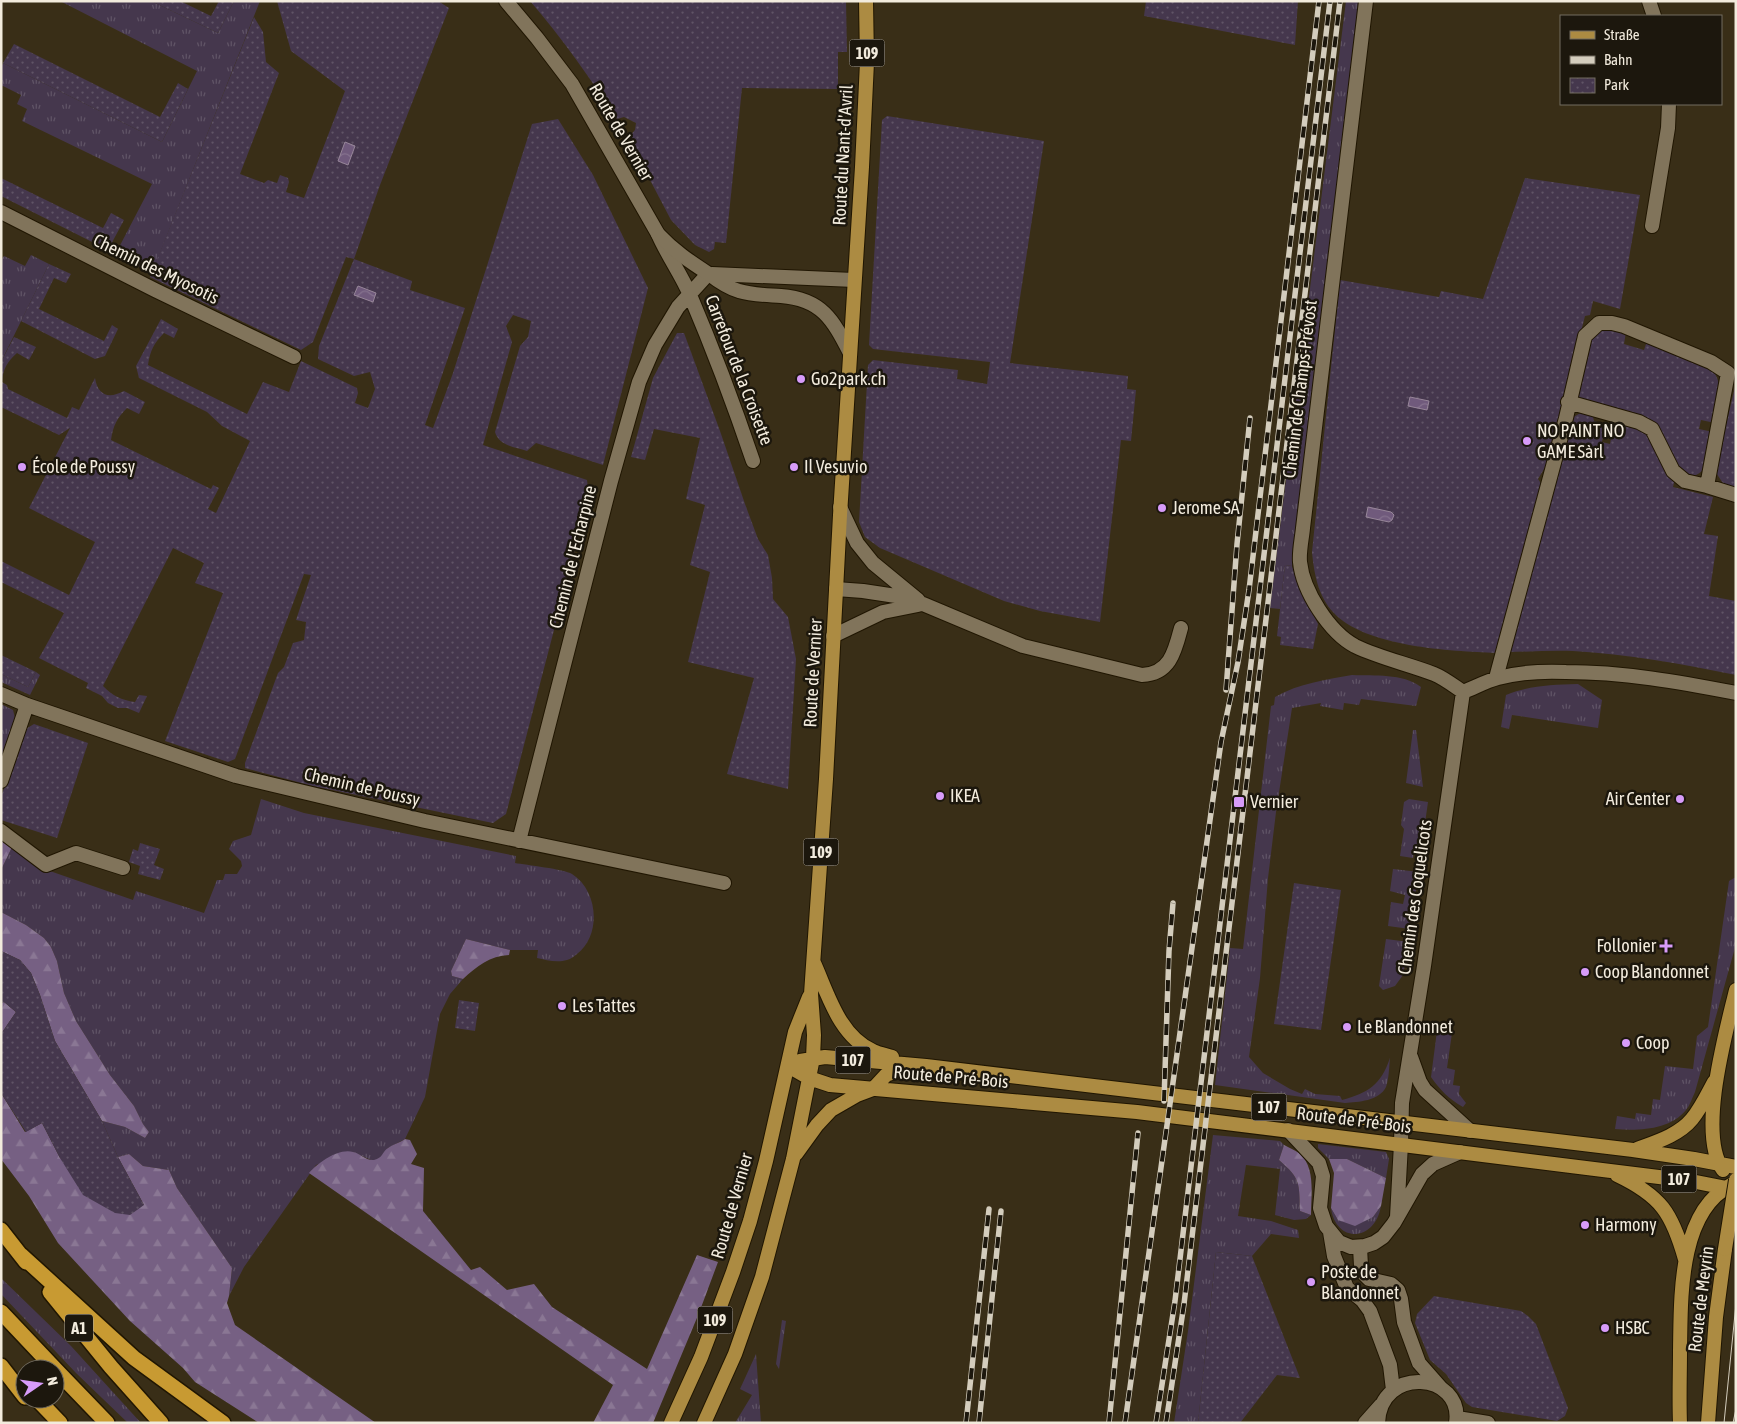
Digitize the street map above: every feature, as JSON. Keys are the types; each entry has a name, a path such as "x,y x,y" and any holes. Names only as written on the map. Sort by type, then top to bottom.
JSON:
{"highway":[{"name":"A1","path":"1,1230 105,1360 161,1423"},
{"path":"20,1254 134,1358 223,1423"},
{"path":"1,1312 46,1359"},
{"path":"1,1365 15,1378"},
{"path":"1,1365 15,1383"},
{"path":"65,1379 108,1423"},
{"path":"34,1409 45,1423"},
{"path":"46,1409 60,1423"}],"main road":[{"name":"Route du Nant-d'Avril","path":"854,280 867,62 866,1"},
{"name":"Route de Vernier","path":"704,1423 735,1354 762,1278 793,1159 813,1058 814,1035 811,994 826,779 854,280"},
{"path":"814,961 836,1012 855,1040 873,1052 926,1066"},
{"path":"1680,1423 1680,1311 1689,1243 1702,1213 1734,1184 1719,1164 1714,1150 1713,1139 1716,1080 1736,990"},
{"name":"Route de Vernier","path":"671,1423 701,1357 750,1221 795,1032 811,994"},
{"name":"Route de Pré-Bois","path":"788,1066 813,1058 926,1066 1633,1150 1736,1167"},
{"name":"Route de Pré-Bois","path":"788,1066 809,1078 830,1085 1137,1112 1691,1181 1734,1184"},
{"path":"793,1159 830,1110 857,1095 873,1089 886,1075 926,1066"},
{"path":"1633,1150 1661,1140 1682,1128 1691,1120 1716,1080"},
{"path":"1607,1170 1632,1182 1652,1195 1662,1205 1674,1224 1686,1259"},
{"name":"Route de Meyrin","path":"1708,1423 1716,1317 1734,1184"}],"street":[{"name":"Route de Vernier","path":"506,1 572,84 658,234 674,251 724,284 739,291 790,296 805,300 819,307 836,326 850,353"},
{"name":"Chemin de Champs-Prévost","path":"1366,1 1300,563 1308,589 1320,610 1329,624 1345,639 1368,651 1436,675 1463,692"},
{"path":"1649,1 1654,15"},
{"path":"1652,226 1668,128 1669,105"},
{"name":"Chemin des Myosotis","path":"1,212 155,290 294,357"},
{"name":"Carrefour de la Croisette","path":"658,234 689,294 731,397 753,460"},
{"name":"Route de Vernier","path":"708,274 854,280"},
{"name":"Carrefour de la Croisette","path":"689,294 708,274"},
{"name":"Chemin de l'Echarpine","path":"518,841 610,486 639,382 655,346 678,307 689,294"},
{"path":"1496,678 1566,418 1568,402 1585,336 1599,323 1612,322 1624,326 1711,362 1728,373 1707,486"},
{"path":"1568,402 1639,422 1652,429 1673,471 1685,481 1736,495"},
{"path":"840,507 857,543 873,563 922,604"},
{"path":"836,589 863,590 922,604 1023,646 1142,675 1157,673 1164,667 1175,650 1180,628"},
{"path":"833,636 882,612 922,604"},
{"path":"1463,692 1496,678 1526,673 1585,672 1668,680 1736,693"},
{"name":"Chemin des Coquelicots","path":"1397,1217 1402,1103 1463,692"},
{"name":"Chemin de Poussy","path":"1,694 27,705 236,776 425,821 724,883"},
{"path":"1,781 27,705"},
{"path":"1,831 46,865 76,853 123,868"},
{"path":"1410,1056 1425,1090 1470,1131"},
{"path":"1288,1130 1319,1163 1323,1176 1320,1208 1323,1220 1339,1242 1351,1247 1360,1247 1378,1241 1387,1233 1415,1184 1426,1169 1460,1152"},
{"path":"1330,1232 1334,1256 1348,1288 1362,1300 1370,1311 1390,1365 1393,1390"},
{"path":"1360,1247 1360,1266 1364,1274 1369,1279 1391,1284 1398,1290 1404,1322 1419,1363 1448,1394 1454,1404 1457,1420 1488,1423"},
{"path":"1365,1423 1393,1390 1404,1384 1424,1382 1441,1388"},
{"path":"1378,1423 1383,1403"}],"green space":[{"path":"60,1 151,1 218,33 234,1 260,1 152,273 115,255 152,184 22,121 27,109 17,104 21,95 1,85 1,68 3,63 162,142 197,71"},
{"path":"151,1 180,1 211,16 219,1 234,1 218,33"},
{"path":"277,1 438,1 449,8 380,185 354,259 346,257 313,342 301,350 150,277 254,17 263,32 266,62 279,73 240,174 264,183 268,180 277,183 280,175 288,178 289,182 286,192 304,198 345,91 291,51"},
{"path":"530,1 846,1 847,52 838,52 838,89 742,88 726,243 715,242 714,249 709,252 695,245 671,220 628,138 635,130 636,123 624,117 617,119 575,58"},
{"path":"1146,1 1298,1 1295,45 1144,16"},
{"path":"1346,1 1359,1 1294,558 1292,566 1285,565 1280,609 1270,608"},
{"path":"14,44 160,117 178,83 188,89 162,142 3,63"},
{"path":"887,116 1044,141 1010,363 1128,376 1127,389 1136,390 1131,441 1121,440 1100,622 1040,611 1004,601 880,548 865,537 859,522 868,365 873,360 958,370 957,379 987,384 990,362 873,349 869,345 882,120"},
{"path":"558,119 593,175 648,288 603,465 536,443 527,451 508,445 497,437 495,432 520,346 528,337 531,321 513,315 506,326 512,342 483,445 587,480 589,496 506,814 493,823 313,786 245,768 245,763 278,673 284,667 293,643 304,640 306,622 296,620 311,575 304,574 235,759 228,762 165,741 223,593 195,583 204,563 173,548 103,686 121,699 135,702 139,695 147,696 139,713 127,708 118,708 108,703 102,696 86,688 88,683 39,658 64,613 1,582 1,561 69,595 95,542 29,508 70,428 59,435 1,407 1,362 14,337 36,347 29,360 17,353 8,363 3,373 2,382 7,385 8,389 67,418 72,407 79,410 95,378 99,389 105,394 114,395 124,391 145,402 139,414 127,408 116,422 111,440 211,489 213,485 219,488 208,509 216,513 250,441 222,426 207,412 139,378 136,366 161,319 178,329 174,338 164,333 153,348 148,365 247,414 263,382 289,392 301,361 357,388 358,393 355,403 368,408 375,389 370,372 354,376 318,359 319,346 354,259 412,281 410,290 465,308 425,425 433,428 453,373 532,124"},
{"path":"1,178 103,228 111,213 124,220 108,250 1,196"},
{"path":"1525,178 1640,195 1620,309 1593,301 1590,315 1585,316 1547,464 1538,479 1542,485 1496,653 1456,651 1386,640 1347,624 1333,612 1320,592 1313,560 1312,552 1340,280 1439,297 1441,291 1483,299"},
{"path":"31,255 49,264 1,362 1,260 4,256 25,266"},
{"path":"49,264 71,274 66,283 54,278 39,309 104,341 112,325 118,329 105,356 95,359 21,321"},
{"path":"1607,328 1626,332 1624,344 1644,350 1647,341 1709,366 1718,379 1720,393 1715,423 1701,420 1699,429 1713,432 1708,460 1701,472 1689,476 1680,472 1672,460 1662,436 1579,398 1576,388 1589,338 1598,331"},
{"path":"677,333 684,333 758,539 768,555 773,599 788,617 796,659 788,789 727,774 754,678 688,662 710,572 690,565 705,505 686,499 700,438 654,429 645,460 631,457 653,378"},
{"path":"1736,383 1736,490 1726,488 1715,471"},
{"path":"1584,411 1592,413 1594,421 1606,424 1602,442 1610,444 1614,422 1648,431 1675,478 1673,487 1713,497 1704,534 1718,536 1709,596 1736,601 1736,675 1614,654 1565,651 1507,652 1570,419"},
{"path":"1285,565 1292,566 1300,588 1318,624 1313,649 1280,645 1281,637 1277,636"},
{"path":"1,655 36,672 28,687 1,674"},
{"path":"36,672 40,675 30,695 1,682 1,674 28,687"},
{"path":"1352,675 1397,677 1421,687 1416,706 1361,699 1359,705 1344,703 1343,710 1320,706 1321,703 1292,708 1276,812 1268,878 1260,978 1249,1057 1263,1073 1290,1089 1302,1094 1305,1089 1315,1094 1340,1096 1342,1100 1366,1091 1378,1081 1390,1058 1386,1087 1383,1092 1373,1098 1345,1103 1215,1085 1230,948 1243,949 1271,706 1274,705 1275,697 1294,688"},
{"path":"1578,684 1602,700 1598,728 1512,715 1509,729 1501,727 1506,695 1533,687"},
{"path":"1,704 13,710 15,718 1,760"},
{"path":"34,724 88,743 57,838 1,820 1,797 24,730"},
{"path":"1413,730 1416,730 1423,787 1406,783"},
{"path":"261,799 304,813 516,856 515,863 568,872 581,881 592,901 594,913 590,936 585,946 568,960 552,961 537,958 538,950 510,950 466,939 451,971 452,976 463,979 450,994 440,1014 425,1097 405,1139 388,1148 383,1156 376,1160 371,1160 353,1152 316,1165 244,1267 229,1296 232,1268 177,1188 169,1170 143,1166 129,1154 118,1157 102,1121 125,1127 145,1138 149,1132 134,1106 110,1075 76,1021 64,993 57,961 51,947 44,938 26,925 1,912 1,870 13,845 47,870 133,900 136,891 204,913 217,880 223,880 225,874 237,874 242,866 241,861 229,849 233,841 251,835"},
{"path":"1409,799 1428,802 1421,851 1414,850 1413,858 1400,856 1404,829 1401,825 1404,802"},
{"path":"1,837 13,845 1,870"},
{"path":"140,843 160,849 154,865 164,869 160,880 138,874 140,866 129,862 133,849 138,851"},
{"path":"1393,869 1419,872 1410,929 1388,926 1391,902 1403,904 1405,895 1390,891"},
{"path":"1736,877 1736,944 1690,1104 1679,1117 1663,1125 1634,1130 1615,1129 1617,1116 1635,1119 1636,1113 1651,1115 1653,1099 1660,1100 1665,1066 1693,1069 1697,1036 1708,1027 1729,881"},
{"path":"1294,883 1341,890 1321,1030 1274,1024"},
{"path":"1,912 26,925 44,938 51,947 57,961 64,993 76,1021 110,1075 134,1106 149,1132 145,1138 125,1127 102,1121 55,1041 31,973 20,960 1,951"},
{"path":"466,939 510,950 509,955 496,957 484,962 463,979 452,976 451,971"},
{"path":"1386,939 1409,942 1403,975 1395,986 1383,990 1379,986"},
{"path":"1,951 20,960 31,973 55,1041 102,1121 118,1157 144,1205 130,1215 115,1213 83,1195 60,1158 42,1123 26,1132 1,1093 1,1034 16,1012 4,1002 1,1003"},
{"path":"459,1000 479,1003 475,1031 455,1028"},
{"path":"4,1002 16,1012 1,1034 1,1003"},
{"path":"1437,1031 1452,1033 1447,1068 1455,1070 1453,1085 1460,1086 1459,1094 1466,1103 1463,1107 1445,1094 1431,1077"},
{"path":"1,1093 25,1132 42,1123 60,1158 144,1205 118,1157 129,1154 143,1166 169,1170 177,1188 232,1268 227,1303 235,1325 376,1423 259,1423 195,1382 183,1368 130,1321 58,1243 29,1196 1,1159"},
{"path":"1213,1135 1280,1141 1284,1145 1279,1160 1295,1177 1299,1188 1300,1211 1311,1215 1306,1219 1294,1220 1275,1215 1280,1169 1246,1165 1238,1216 1271,1221 1298,1230 1299,1238 1271,1234 1252,1256 1216,1252 1198,1423 1174,1423 1188,1331"},
{"path":"405,1139 410,1140 417,1154 411,1164 424,1168 423,1211 471,1270 480,1267 507,1290 534,1284 552,1307 647,1369 697,1255 718,1262 653,1423 593,1423 613,1385 309,1173 323,1161 341,1152 353,1152 368,1159 377,1159 388,1148"},
{"path":"1318,1144 1386,1152 1389,1159 1386,1178 1347,1159 1329,1159 1318,1148"},
{"path":"1284,1145 1299,1153 1308,1166 1312,1190 1311,1215 1300,1211 1299,1188 1295,1177 1279,1160"},
{"path":"1329,1159 1347,1159 1386,1178 1381,1206 1373,1217 1355,1226 1338,1220 1331,1208 1334,1173"},
{"path":"1381,1206 1377,1218 1371,1227 1364,1232 1356,1234 1347,1233 1340,1228 1334,1220 1331,1208 1338,1220 1373,1217"},
{"path":"1216,1252 1252,1256 1300,1378 1277,1375 1240,1423 1198,1423"},
{"path":"1,1278 71,1346 141,1423 128,1423 76,1373 65,1359 63,1359 1,1294"},
{"path":"1434,1296 1521,1311 1528,1316 1536,1324 1568,1408 1565,1416 1557,1421 1472,1407 1466,1403 1446,1374 1430,1360 1415,1323 1417,1314"},
{"path":"782,1320 786,1321 779,1369 776,1364"},
{"path":"756,1354 761,1423 735,1423 752,1395 740,1389"}],"water":[{"path":"345,142 355,146 348,165 338,161"},
{"path":"358,286 376,293 373,302 354,295"},
{"path":"1410,397 1429,401 1427,410 1408,406"},
{"path":"1368,507 1391,512 1394,515 1392,520 1389,522 1366,517"}],"tram line":[{"path":"1724,1423 1736,1304"},
{"path":"1733,1423 1736,1409"}],"railway":[{"path":"1125,1423 1221,742 1238,662 1249,590 1319,1"},
{"path":"1156,1423 1175,1301 1330,1"},
{"path":"1166,1423 1184,1304 1340,1"},
{"path":"1226,690 1237,544 1250,418"},
{"path":"1164,1101 1169,951 1173,903"},
{"path":"1109,1423 1138,1133"},
{"path":"966,1423 989,1209"},
{"path":"979,1423 1001,1211"}],"place":[{"name":"Go2park.ch","path":"801,379"},
{"name":"NO PAINT NO GAME Sàrl","path":"1527,441"},
{"name":"École de Poussy","path":"22,467"},
{"name":"Il Vesuvio","path":"794,467"},
{"name":"Jerome SA","path":"1162,508"},
{"name":"IKEA","path":"940,796"},
{"name":"Air Center","path":"1680,799"},
{"name":"Vernier","path":"1239,802"},
{"name":"Follonier","path":"1666,946"},
{"name":"Coop Blandonnet","path":"1585,972"},
{"name":"Les Tattes","path":"562,1006"},
{"name":"Le Blandonnet","path":"1347,1027"},
{"name":"Coop","path":"1626,1043"},
{"name":"Harmony","path":"1585,1225"},
{"name":"Poste de Blandonnet","path":"1311,1282"},
{"name":"HSBC","path":"1605,1328"}]}
